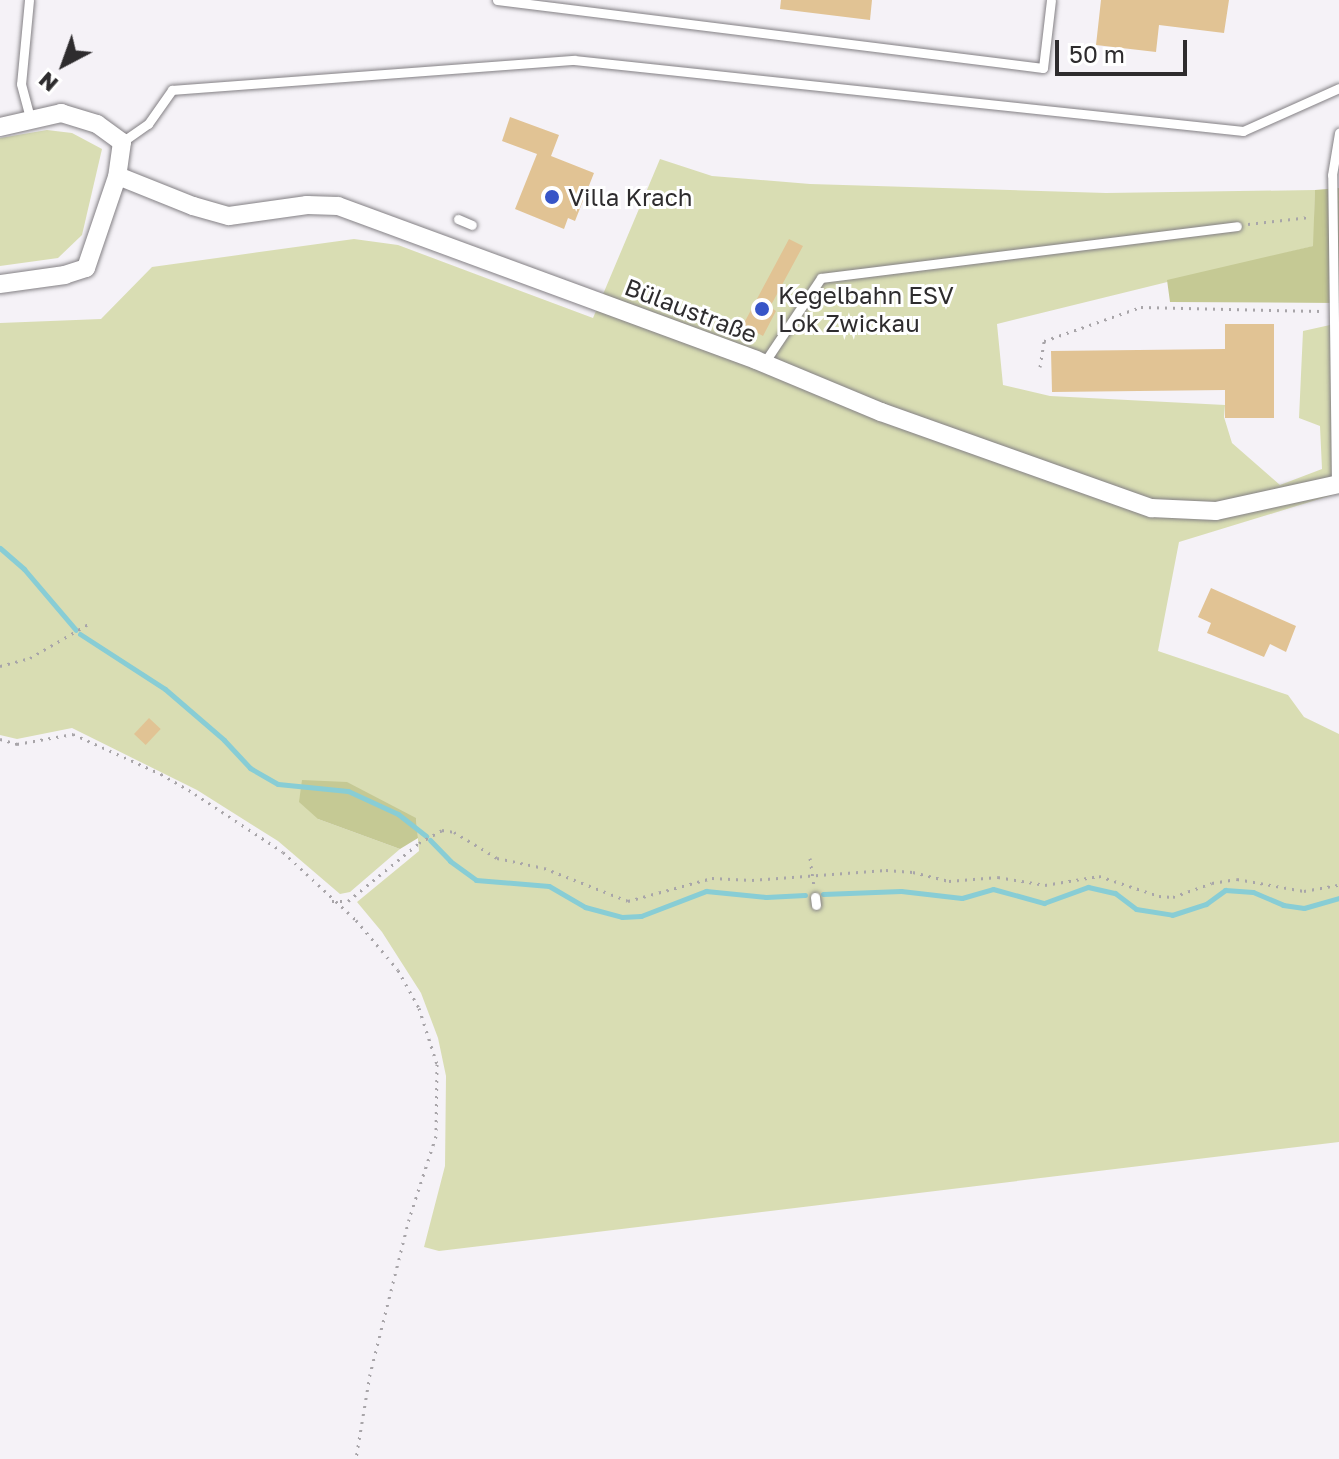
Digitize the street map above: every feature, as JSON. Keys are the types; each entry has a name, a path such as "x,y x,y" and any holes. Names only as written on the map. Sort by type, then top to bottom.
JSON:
{"street":[{"path":"0,127 61,113 97,124 122,142 118,176 86,268 65,275 0,284"},
{"name":"Bülaustraße","path":"118,176 193,206 229,216 307,205 338,206 764,363 881,412 1151,508 1216,511 1338,485"}],"lane":[{"path":"29,0 21,84 30,118"},
{"path":"497,0 1043,68 1051,0"},
{"path":"122,142 148,124 172,90 574,60 1243,131 1339,88"},
{"path":"1338,485 1332,175 1339,133"},
{"path":"458,219 472,225"},
{"path":"764,363 821,278 1237,226"}],"path":[{"path":"1237,226 1310,217"},
{"path":"1040,367 1044,341 1141,307 1333,311"},
{"path":"0,666 30,658 70,638 90,623"},
{"path":"0,739 17,744 73,734 161,774 283,852 378,943 419,1008 437,1064 436,1136 409,1219 370,1374 356,1459"},
{"path":"332,901 348,901 419,843 442,830 454,832 497,858 544,868 628,901 712,878 752,880 886,870 949,881 998,877 1045,885 1099,876 1159,896 1173,897 1212,883 1237,879 1304,891 1339,885"},
{"path":"810,858 815,896"}],"green space":[{"path":"47,130 72,133 102,149 82,235 58,258 0,266 0,138"},
{"path":"660,159 712,176 810,184 1106,193 1315,190 1314,246 997,324 1003,385 1050,396 1225,405 1224,417 1232,443 1280,485 1322,469 1320,426 1299,418 1303,331 1339,323 1339,493 1179,542 1158,651 1288,695 1304,717 1339,734 1339,1142 439,1251 424,1247 445,1166 446,1076 438,1038 421,993 382,932 357,902 419,851 416,818 318,819 400,849 350,892 340,894 278,841 197,790 72,728 17,739 0,735 0,323 101,319 152,267 354,239 398,245 593,318"},
{"path":"1339,188 1339,303 1170,302 1167,280 1313,246 1315,190"},
{"path":"302,780 347,782 416,818 418,838 400,849 318,819 299,802"}],"building":[{"path":"781,0 872,0 870,20 780,9"},
{"path":"1101,0 1229,0 1224,33 1159,25 1156,52 1096,45"},
{"name":"Villa Krach","path":"510,117 559,135 551,156 594,173 575,221 568,218 564,229 515,209 537,154 502,141"},
{"path":"789,239 803,246 770,307 776,311 763,336 743,325"},
{"path":"1225,324 1274,324 1274,418 1225,418 1225,390 1052,392 1051,351 1225,349"},
{"path":"1211,588 1296,626 1286,652 1270,644 1264,657 1207,633 1211,623 1198,617"},
{"path":"149,718 161,729 146,745 134,734"}],"waterway":[{"path":"0,548 24,569 76,630"},
{"path":"80,634 165,689 224,740 250,768 278,784 348,791 398,814 426,836"},
{"path":"430,840 450,861 476,880 549,886 585,907 622,917 641,916 706,891 766,897 805,895"},
{"path":"823,894 901,891 962,898 993,889 1044,903 1088,887 1115,893 1136,909 1172,915 1206,904 1225,890 1253,892 1283,905 1304,908 1339,898"}],"place":[{"name":"Villa Krach","path":"552,197"},
{"name":"Kegelbahn ESV Lok Zwickau","path":"762,309"}]}
